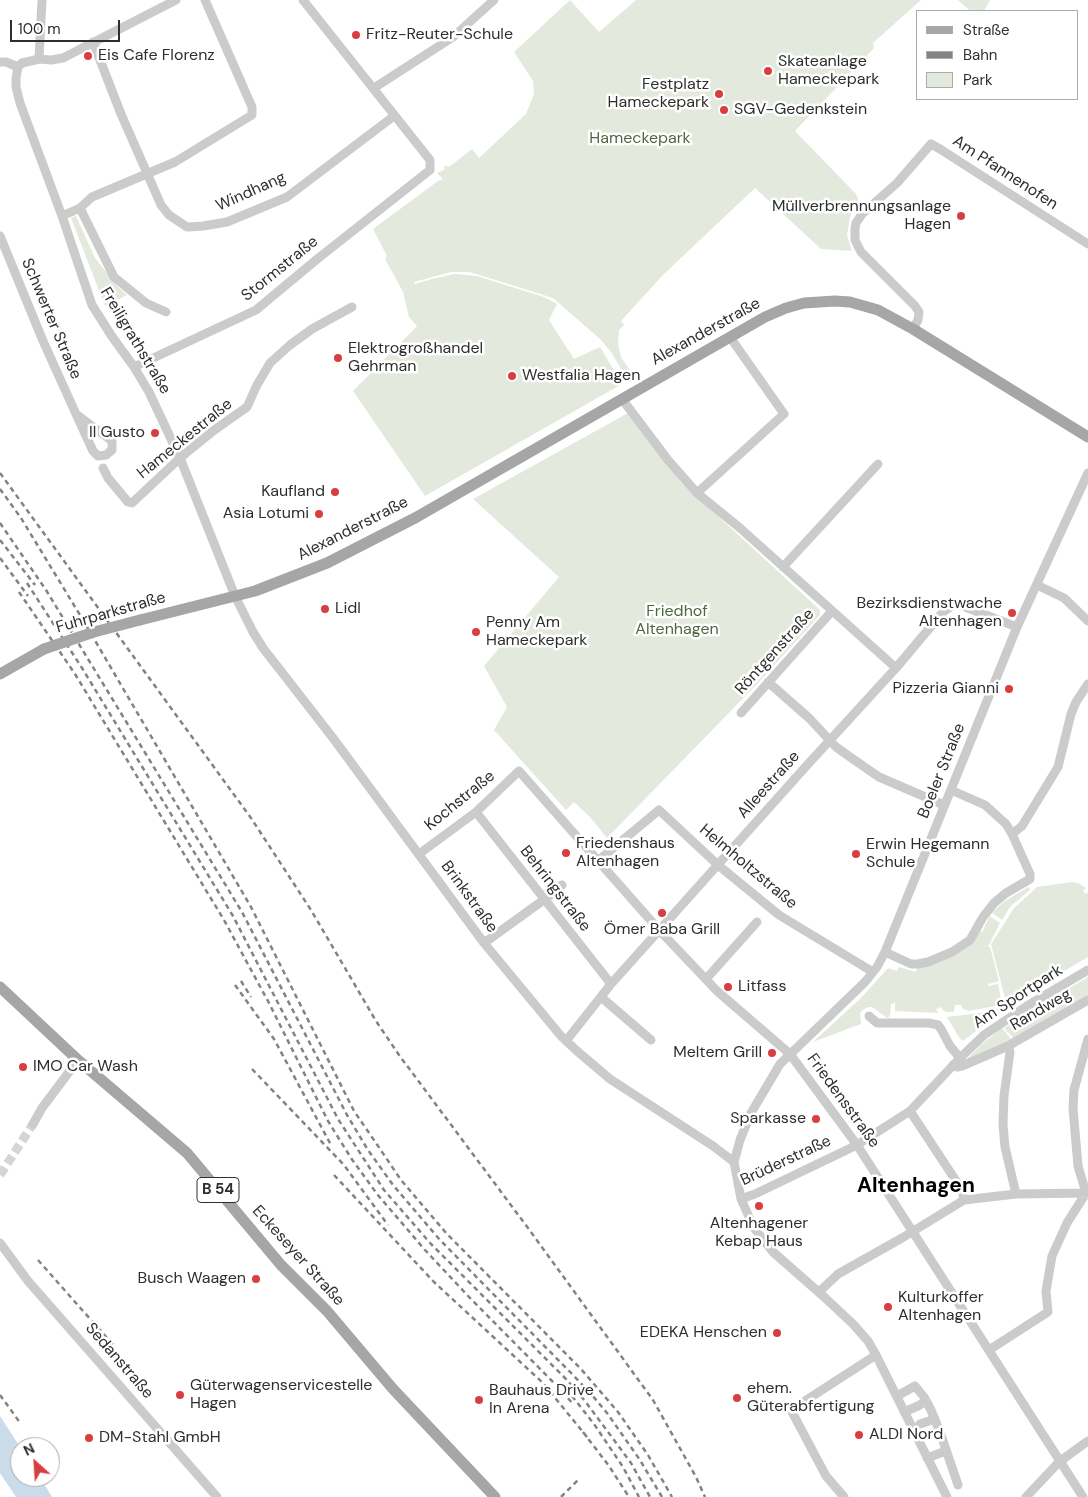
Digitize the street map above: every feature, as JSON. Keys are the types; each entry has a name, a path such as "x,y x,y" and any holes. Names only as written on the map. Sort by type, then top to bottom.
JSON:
{"main road":[{"name":"Alexanderstraße","path":"235,596 310,571 374,540 730,337 781,310 819,301 850,302 890,315 1088,437"},
{"name":"Fuhrparkstraße","path":"0,674 44,649 112,627 235,596"},
{"name":"Eckeseyer Straße","path":"0,987 78,1060 187,1153 281,1265 326,1311 387,1383 495,1497"}],"street":[{"path":"39,58 42,0"},
{"path":"0,62 6,62 18,67 22,62 39,58 51,60 63,58 176,0"},
{"path":"62,216 80,208 92,197 175,162 252,115 252,107 205,0"},
{"path":"303,0 374,88 394,116"},
{"path":"374,88 414,64 457,34 494,0"},
{"name":"Windhang","path":"93,42 121,114 161,204 169,215 187,226 203,226 227,222 287,197 394,116"},
{"name":"Freiligrathstraße","path":"18,67 16,87 20,103 62,216 92,305 110,336 134,367 149,392 180,458 235,596"},
{"name":"Stormstraße","path":"134,367 256,310 430,170 430,160 394,116"},
{"name":"Am Pfannenofen","path":"913,329 918,320 919,312 861,252 855,240 855,229 856,223 862,214 897,183 931,144 1088,244"},
{"path":"80,208 114,277 146,303 166,312"},
{"name":"Schwerter Straße","path":"0,236 43,341 76,414 93,451 98,456 106,455 112,450 112,441 76,414"},
{"name":"Hameckestraße","path":"103,468 108,478 128,502 132,503 180,458 213,431 248,407 257,385 270,363 290,345 312,329 352,308"},
{"path":"696,493 784,414 730,337"},
{"path":"622,399 668,460 696,493 740,528 896,668"},
{"path":"783,567 878,464"},
{"name":"Boeler Straße","path":"734,1162 740,1140 751,1113 773,1075 790,1054 865,982 885,952 1018,627 1088,473"},
{"path":"1037,585 1064,598 1088,622"},
{"name":"Brinkstraße","path":"235,596 253,632 271,660 333,738 484,943 566,1041 610,1079 713,1146 734,1162"},
{"name":"Alleestraße","path":"566,1041 611,984 896,668 943,612 953,605 965,606 1018,627"},
{"name":"Röntgenstraße","path":"740,713 832,611"},
{"path":"768,682 847,755 879,777 944,806"},
{"path":"1012,834 1022,826 1058,767 1071,714 1076,702 1088,684"},
{"name":"Kochstraße","path":"419,854 476,812 519,771"},
{"name":"Friedensstraße","path":"519,771 660,931 717,991 790,1054 857,1145 1083,1497"},
{"path":"885,952 901,960 918,964 952,952 970,940 983,917 994,903 1030,878 1006,824 985,805 951,790"},
{"name":"Helmholtzstraße","path":"599,860 659,810 718,865 779,915 873,972"},
{"name":"Behringstraße","path":"476,812 611,984"},
{"path":"484,943 545,900 562,885"},
{"path":"706,979 757,922"},
{"name":"Am Sportpark","path":"957,1061 984,1035 1000,1023 1088,970"},
{"path":"600,997 651,1040"},
{"name":"Randweg","path":"957,1061 957,1067 962,1066 1008,1046 1088,1000"},
{"path":"869,1016 877,1023 929,1023 938,1025 957,1061"},
{"path":"1087,1193 1078,1166 1072,1108 1074,1090 1088,1039"},
{"path":"1008,1046 1010,1052 1004,1096 1003,1125 1005,1147 1016,1194"},
{"path":"33,1124 42,1108 78,1060"},
{"name":"Brüderstraße","path":"741,1199 857,1145 910,1111 957,1061"},
{"path":"910,1111 962,1190 964,1200"},
{"path":"734,1162 741,1199 754,1228 766,1245 783,1262 853,1324 876,1355 947,1497"},
{"path":"819,1292 838,1274 964,1200 1016,1194 1087,1193"},
{"path":"990,1350 1048,1312 1046,1291 1052,1256 1067,1223 1087,1193"},
{"name":"Sedanstraße","path":"0,1243 28,1281 217,1497"},
{"path":"844,1497 826,1476 791,1410 876,1355"},
{"path":"897,1396 915,1386 926,1400 935,1419 958,1485"},
{"path":"904,1412 926,1400"},
{"path":"920,1424 935,1419"},
{"path":"1026,1497 1059,1462 1088,1442"},
{"path":"928,1458 946,1451"}],"green space":[{"name":"Hameckepark","path":"570,0 599,32 636,0 921,0 873,43 874,48 795,131 856,194 858,199 850,217 847,235 852,251 821,249 755,188 663,275 621,321 624,325 619,330 618,344 621,357 631,372 627,379 611,352 600,339 553,298 470,272 451,272 414,282 415,284 455,274 477,276 544,297 557,304 549,320 574,359 600,347 622,384 425,496 353,391 417,326 409,317 403,292 385,259 387,256 373,229 443,179 437,173 444,170 445,165 449,167 472,149 479,158 526,114 534,94 533,81 514,52"},
{"path":"958,0 990,0 985,10 969,10"},
{"path":"76,216 95,258 117,286 127,295 105,306 71,218"},
{"name":"Friedhof Altenhagen","path":"628,413 681,482 820,610 820,615 758,683 607,838 590,817 574,802 566,810 494,730 507,707 484,666 559,577 473,499"},
{"path":"1072,882 1086,888 1083,891 1086,894 1088,892 1088,957 1010,1003 1006,1002 991,944 1014,908 1037,887"},
{"path":"1028,887 1030,890 1010,907 1002,920 992,913 1002,903"},
{"path":"990,916 1000,923 988,947 990,947 999,981 988,984 989,986 998,984 1002,1003 969,1011 963,1009 961,1005 955,1005 954,1012 946,1012 942,1007 936,1009 938,1013 895,1011 895,1003 891,1004 890,1016 887,1018 872,1007 869,1007 860,1013 861,1024 813,1042 861,998 888,968 897,971 899,967 916,972 917,967 931,965 979,930 982,932"},
{"path":"1088,977 1088,995 1014,1039 1004,1028"},
{"path":"1003,1008 1002,1011 963,1041 947,1017 987,1012"},
{"path":"1002,1028 1012,1040 966,1060 983,1043"}],"water":[{"path":"0,1416 14,1437 10,1437 10,1487 46,1487 52,1497 16,1497 0,1473"}],"tunnel":[{"path":"0,1175 33,1124"}],"railway":[{"path":"0,473 251,818 311,910 376,1021 399,1055 653,1400 696,1477 705,1497"},
{"path":"0,489 21,518 83,620 251,907 354,1111 401,1180 447,1234 581,1369 618,1412 648,1455 672,1497"},
{"path":"0,523 46,590 242,912 347,1115 368,1150 393,1185 440,1240 592,1395 640,1460 662,1497"},
{"path":"0,540 35,585"},
{"path":"0,558 28,596"},
{"path":"27,583 82,668 233,916 338,1119 384,1190 431,1244 567,1380 631,1463 650,1497"},
{"path":"19,592 75,674 224,920 269,1003 328,1121 351,1158 377,1194 425,1250 574,1405"},
{"path":"241,981 251,997"},
{"path":"235,985 274,1039 331,1145"},
{"path":"252,1069 344,1165 388,1225"},
{"path":"334,1175 434,1282 543,1383 587,1437"},
{"path":"38,1260 114,1346"},
{"path":"0,1395 21,1424"},
{"path":"572,1396 594,1424 623,1467 639,1497"},
{"path":"583,1432 609,1466 629,1497"},
{"path":"561,1497 580,1478"}],"place":[{"name":"Fritz-Reuter-Schule","path":"356,35"},
{"name":"Eis Cafe Florenz","path":"88,56"},
{"name":"Skateanlage Hameckepark","path":"768,71"},
{"name":"Festplatz Hameckepark","path":"719,94"},
{"name":"SGV-Gedenkstein","path":"724,110"},
{"name":"Müllverbrennungsanlage Hagen","path":"961,216"},
{"name":"Elektrogroßhandel Gehrman","path":"338,358"},
{"name":"Westfalia Hagen","path":"512,376"},
{"name":"Il Gusto","path":"155,433"},
{"name":"Kaufland","path":"335,492"},
{"name":"Asia Lotumi","path":"319,514"},
{"name":"Lidl","path":"325,609"},
{"name":"Bezirksdienstwache Altenhagen","path":"1012,613"},
{"name":"Penny Am Hameckepark","path":"476,632"},
{"name":"Pizzeria Gianni","path":"1009,689"},
{"name":"Friedenshaus Altenhagen","path":"566,853"},
{"name":"Erwin Hegemann Schule","path":"856,854"},
{"name":"Ömer Baba Grill","path":"662,913"},
{"name":"Litfass","path":"728,987"},
{"name":"Meltem Grill","path":"772,1053"},
{"name":"IMO Car Wash","path":"23,1067"},
{"name":"Sparkasse","path":"816,1119"},
{"name":"Altenhagener Kebap Haus","path":"759,1206"},
{"name":"Busch Waagen","path":"256,1279"},
{"name":"Kulturkoffer Altenhagen","path":"888,1307"},
{"name":"EDEKA Henschen","path":"777,1333"},
{"name":"Güterwagenservicestelle Hagen","path":"180,1395"},
{"name":"ehem. Güterabfertigung","path":"737,1398"},
{"name":"Bauhaus Drive In Arena","path":"479,1400"},
{"name":"ALDI Nord","path":"859,1435"},
{"name":"DM-Stahl GmbH","path":"89,1438"}],"district":[{"name":"Altenhagen","path":"916,1186"}]}
